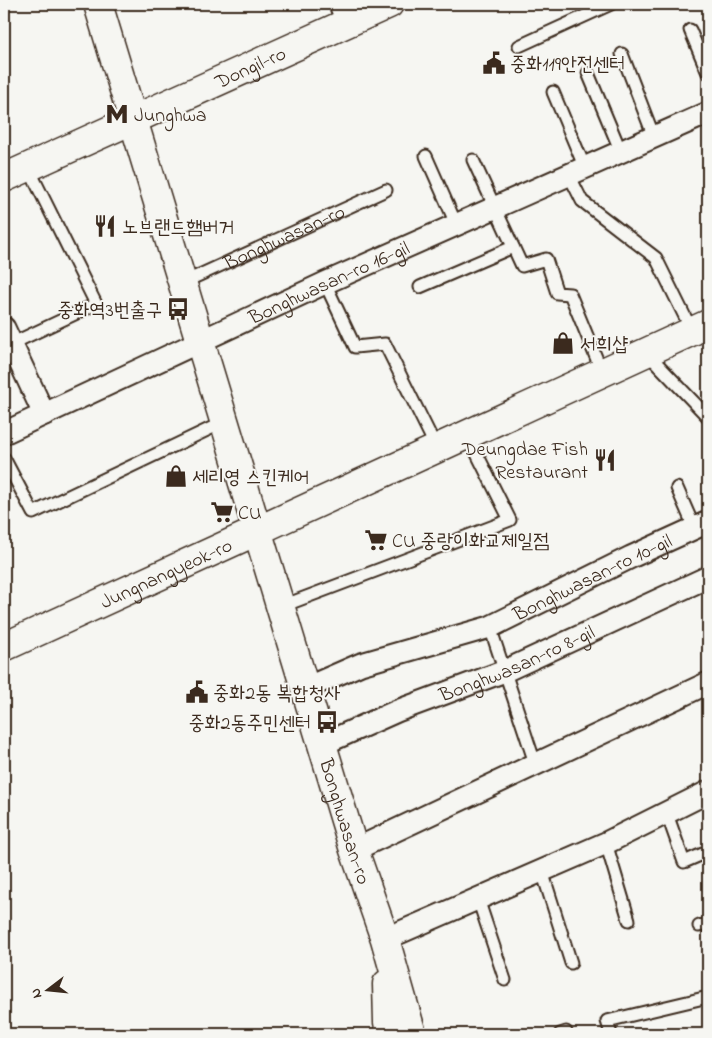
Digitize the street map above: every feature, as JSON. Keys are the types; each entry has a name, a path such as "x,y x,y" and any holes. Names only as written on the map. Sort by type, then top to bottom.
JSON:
{"main road":[{"name":"Bonghwasan-ro","path":"98,4 354,850 386,943 412,1034"},
{"name":"Dongil-ro","path":"16,173 132,120 344,14 389,4"},
{"name":"Jungnangyeok-ro","path":"4,647 700,327"},
{"path":"386,943 388,1022 391,1034"},
{"path":"386,943 424,1013 430,1034"}],"street":[{"name":"Bonghwasan-ro 16-gil","path":"4,433 199,340 708,113"},
{"path":"8,345 44,414"},
{"name":"Bonghwasan-ro 10-gil","path":"306,688 361,664 490,627 701,525"},
{"name":"Bonghwasan-ro 8-gil","path":"322,744 397,711 505,672 708,577"},
{"path":"354,850 535,762 708,682"},
{"path":"386,943 478,899 606,843 708,793"}],"lane":[{"path":"519,46 591,8 611,4"},
{"path":"690,30 708,73"},
{"path":"622,54 654,137"},
{"path":"588,73 621,152"},
{"path":"553,92 577,172"},
{"path":"426,156 457,226"},
{"path":"474,160 522,266 546,259 557,293 570,294 602,372"},
{"name":"Jungnangyeok-ro","path":"577,172 582,201 656,258 700,327"},
{"name":"Dongil-ro","path":"8,345 96,304 16,173"},
{"name":"Bonghwasan-ro","path":"182,283 386,190"},
{"name":"Bonghwasan-ro 16-gil","path":"420,287 513,246"},
{"path":"325,283 354,347 385,344 436,447"},
{"path":"646,352 708,416"},
{"path":"4,458 33,513 224,422"},
{"path":"280,607 510,520 468,434"},
{"name":"Bonghwasan-ro 10-gil","path":"676,488 701,525"},
{"name":"Bonghwasan-ro 10-gil","path":"490,627 535,762"},
{"path":"667,814 684,862 705,853"},
{"path":"606,843 629,920"},
{"path":"542,871 571,962"},
{"path":"478,899 505,980"},
{"path":"611,1034 607,1021 708,997"}],"place":[{"name":"중화119안전센터","path":"494,63"},
{"name":"Junghwa","path":"117,114"},
{"name":"노브랜드햄버거","path":"105,226"},
{"name":"중화역3번출구","path":"178,309"},
{"name":"서희샵","path":"563,343"},
{"name":"Deungdae Fish Restaurant","path":"605,460"},
{"name":"세리영 스킨케어","path":"176,476"},
{"name":"CU","path":"222,512"},
{"name":"CU 중랑이화교제일점","path":"376,540"},
{"name":"중화2동 복합청사","path":"197,692"},
{"name":"중화2동주민센터","path":"327,722"}]}
